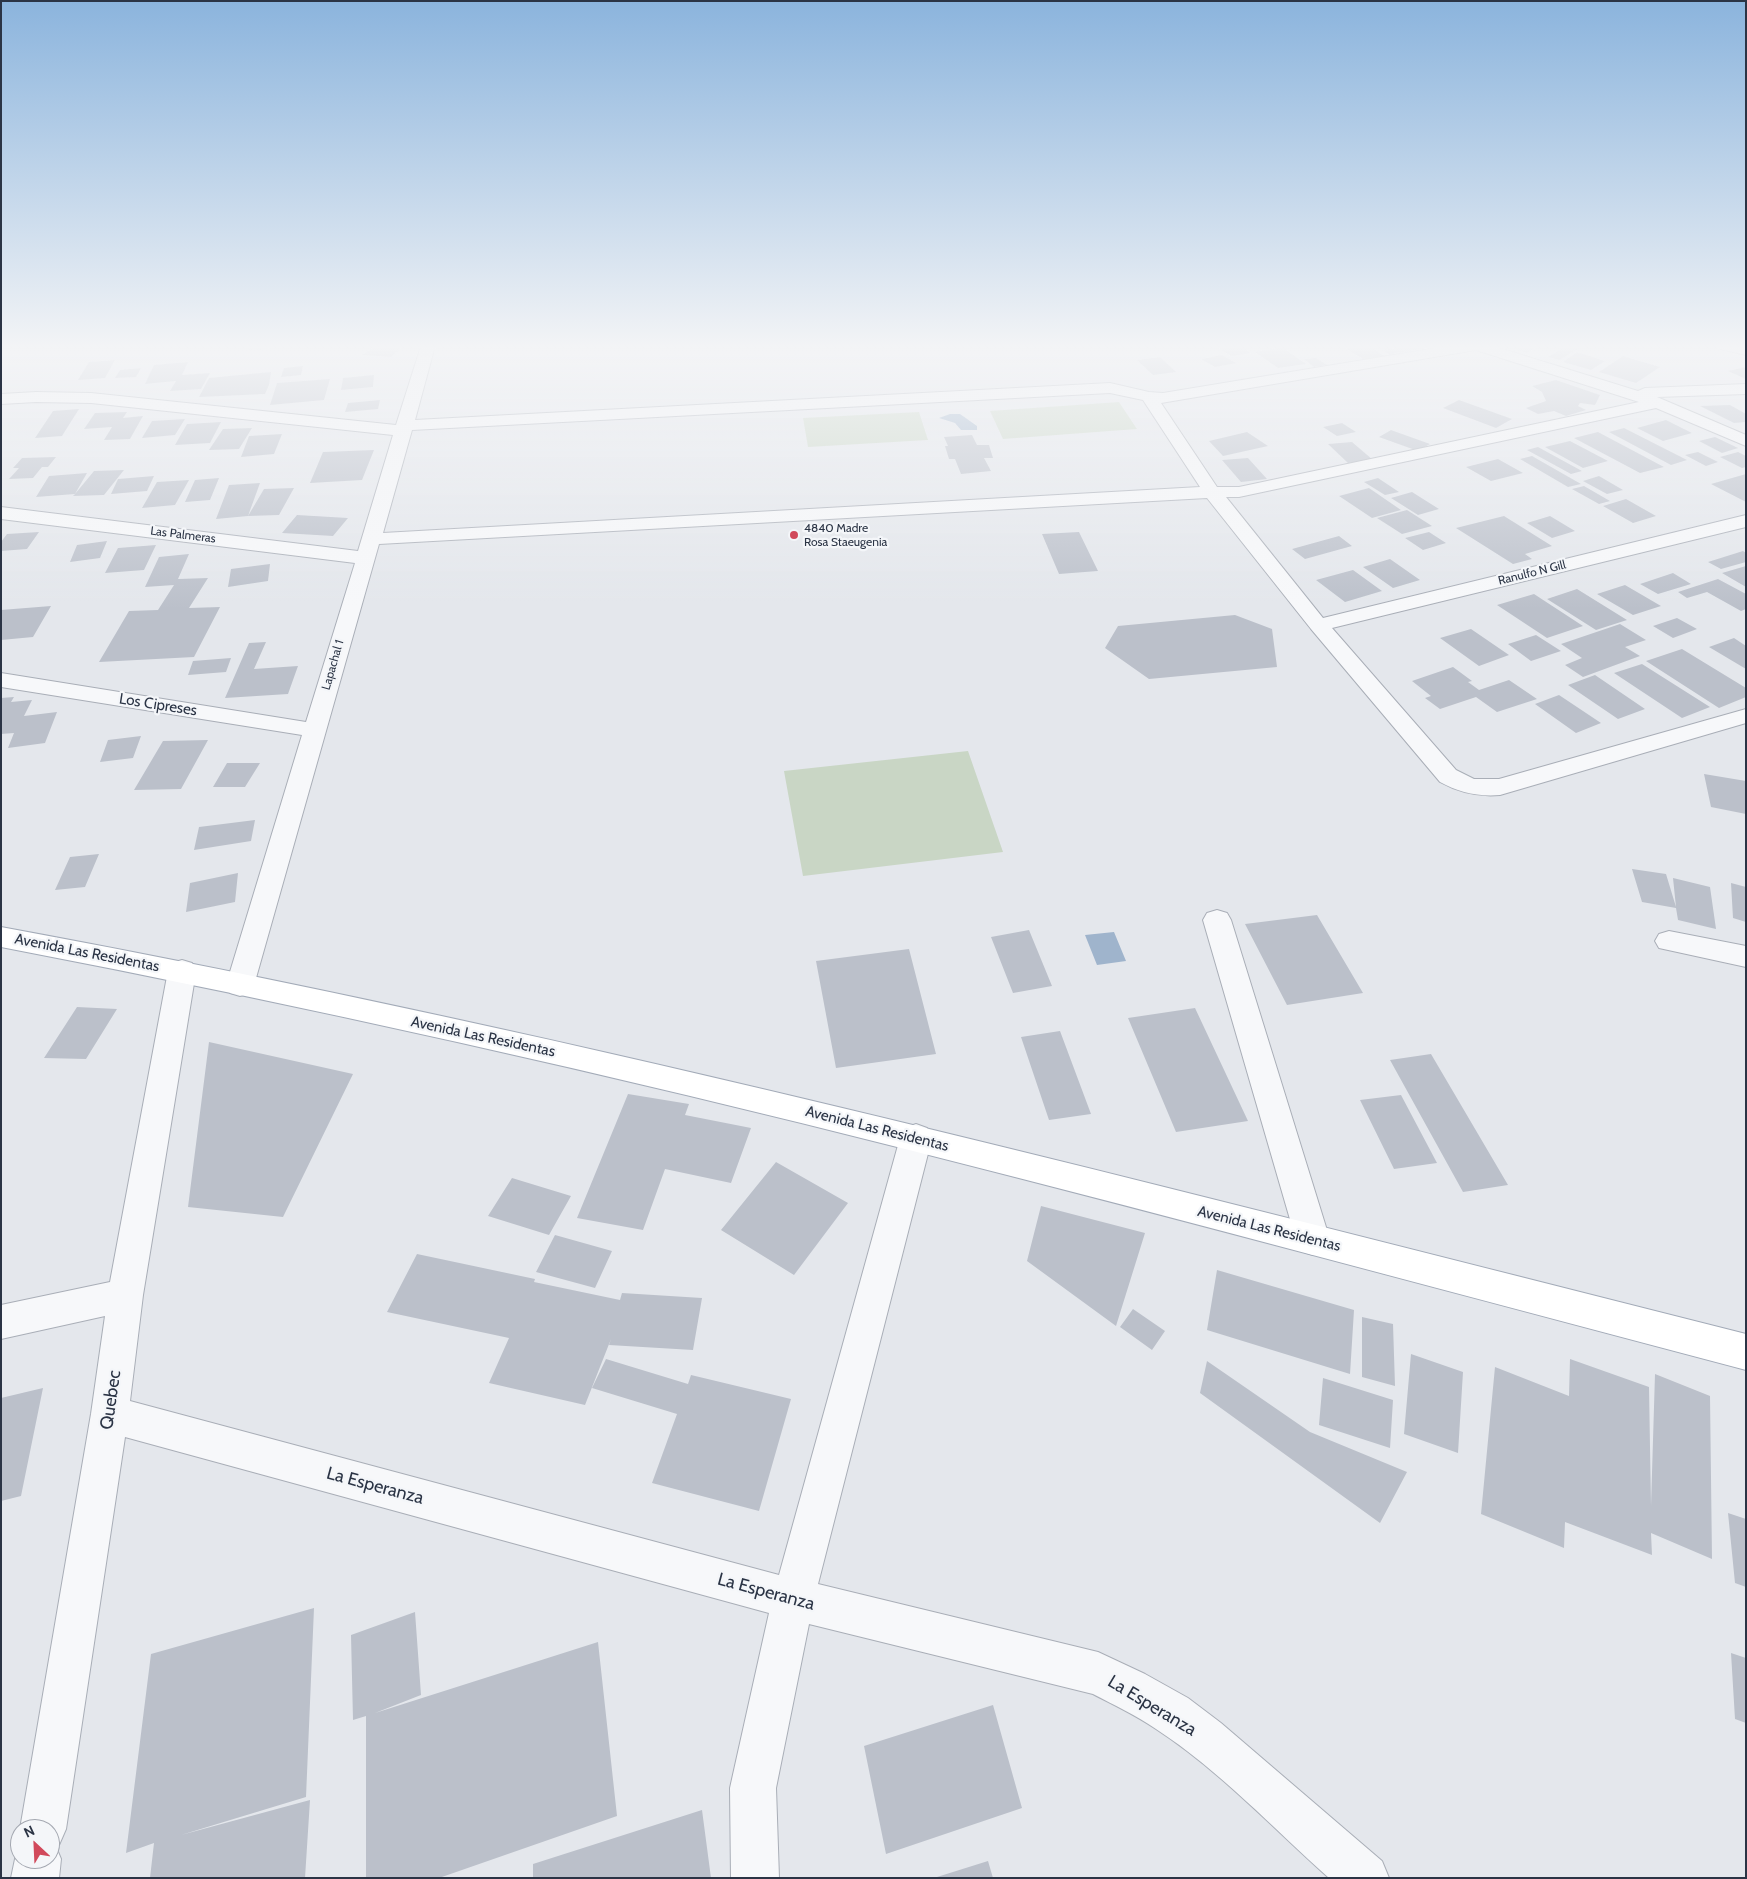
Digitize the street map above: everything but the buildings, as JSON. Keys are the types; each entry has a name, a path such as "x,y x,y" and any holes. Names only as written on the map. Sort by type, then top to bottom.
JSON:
{"main road":[{"name":"Avenida Las Residentas","path":"1,937 182,971 240,986 563,1054 916,1138 1746,1352"}],"street":[{"name":"Lapachal 1","path":"240,986 401,434"},
{"path":"1173,434 1212,492 1318,625 1448,776 1459,783 1488,789 1500,787 1746,716"},
{"name":"Las Palmeras","path":"1,513 368,548 1212,492 1238,492 1513,434"},
{"path":"1729,434 1746,441"},
{"name":"Ranulfo N Gill","path":"1318,625 1746,521"},
{"name":"Los Cipreses","path":"1,680 314,730"},
{"path":"1217,920 1313,1240"},
{"path":"1669,941 1746,957"},
{"name":"Quebec","path":"45,1819 110,1414 125,1295 182,971"},
{"path":"755,1878 754,1788 793,1600 916,1138"},
{"path":"1,1322 125,1295"},
{"name":"La Esperanza","path":"110,1414 793,1600 1098,1674 1140,1695 1180,1719 1220,1751 1364,1878"}],"green space":[{"path":"806,434 926,434 928,440 808,447"},
{"path":"1001,434 1074,434 1003,439"},
{"path":"968,751 1003,852 803,876 784,771"}],"water":[{"path":"1114,932 1126,961 1097,965 1085,935"}],"place":[{"name":"4840 Madre Rosa Staeugenia","path":"794,535"}]}
